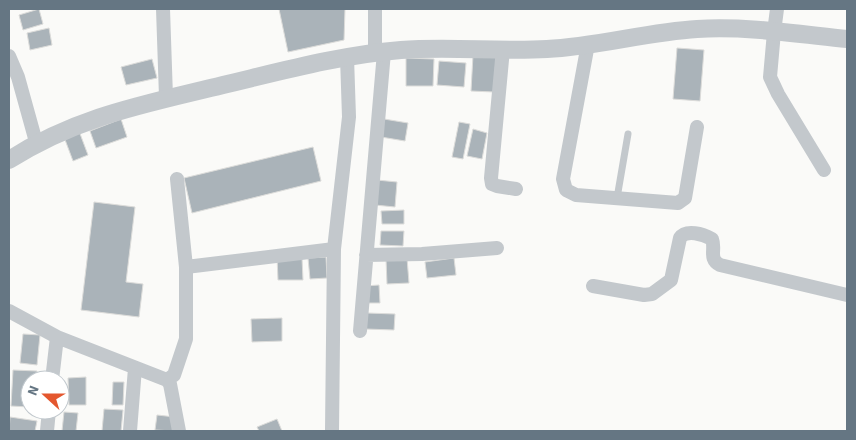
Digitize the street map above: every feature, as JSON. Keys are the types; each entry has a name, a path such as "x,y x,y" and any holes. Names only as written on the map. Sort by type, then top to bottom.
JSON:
{"street":[{"path":"164,9 166,97"},
{"path":"360,331 380,52 375,9"},
{"path":"777,9 770,77 778,94 824,170"},
{"path":"9,160 36,142 73,126 117,111 166,97 279,71 380,52 431,48 547,49 697,29 774,32 847,40"},
{"path":"588,44 563,179 566,190 576,195 678,203 685,198 697,127"},
{"path":"503,49 491,178 492,184 516,189"},
{"path":"9,56 21,86 36,142"},
{"path":"332,431 334,249 349,117 347,58"},
{"path":"167,380 174,375 186,339 186,268 177,179"},
{"path":"593,286 644,295 652,294 672,280 680,238 688,232 712,239 714,243 712,258 720,266 847,295"},
{"path":"366,255 422,254 497,248"},
{"path":"186,268 334,249"},
{"path":"9,311 57,337 167,380 170,384 178,431"},
{"path":"53,370 57,337"},
{"path":"130,431 135,368"}],"lane":[{"path":"617,198 628,134"}],"building":[{"path":"39,9 43,24 23,30 19,15"},
{"path":"279,9 345,9 344,40 288,52"},
{"path":"49,28 52,45 30,50 27,33"},
{"path":"677,48 704,50 700,101 673,99"},
{"path":"473,55 496,57 494,92 471,91"},
{"path":"406,58 434,59 433,86 406,86"},
{"path":"152,59 157,78 126,85 121,67"},
{"path":"439,61 466,63 464,87 437,85"},
{"path":"121,119 127,137 96,148 90,131"},
{"path":"384,119 408,123 405,141 381,137"},
{"path":"459,122 470,124 463,159 452,157"},
{"path":"473,129 487,133 482,159 467,156"},
{"path":"79,131 88,155 73,161 64,137"},
{"path":"313,147 321,181 192,213 184,178"},
{"path":"377,180 397,182 395,207 375,205"},
{"path":"94,202 135,207 126,282 143,284 139,317 81,310"},
{"path":"404,210 404,224 382,224 381,211"},
{"path":"381,231 404,231 403,246 380,245"},
{"path":"277,257 302,258 303,280 278,280"},
{"path":"326,257 327,278 310,279 308,258"},
{"path":"407,258 409,283 387,284 386,259"},
{"path":"454,258 456,275 427,278 425,262"},
{"path":"379,285 380,303 366,303 365,286"},
{"path":"367,313 395,314 394,330 366,329"},
{"path":"282,318 282,341 252,342 251,319"},
{"path":"23,334 40,335 37,365 20,363"},
{"path":"13,370 20,370 20,406 11,406"},
{"path":"86,377 86,405 70,405 70,378"},
{"path":"113,382 124,382 123,405 112,405"},
{"path":"104,409 123,410 121,431 102,431"},
{"path":"70,412 78,413 76,431 62,431 63,420 70,420"},
{"path":"157,415 175,417 174,431 155,430"},
{"path":"10,417 20,420 37,421 35,431 9,431"},
{"path":"277,419 282,431 259,431 257,427"}]}
